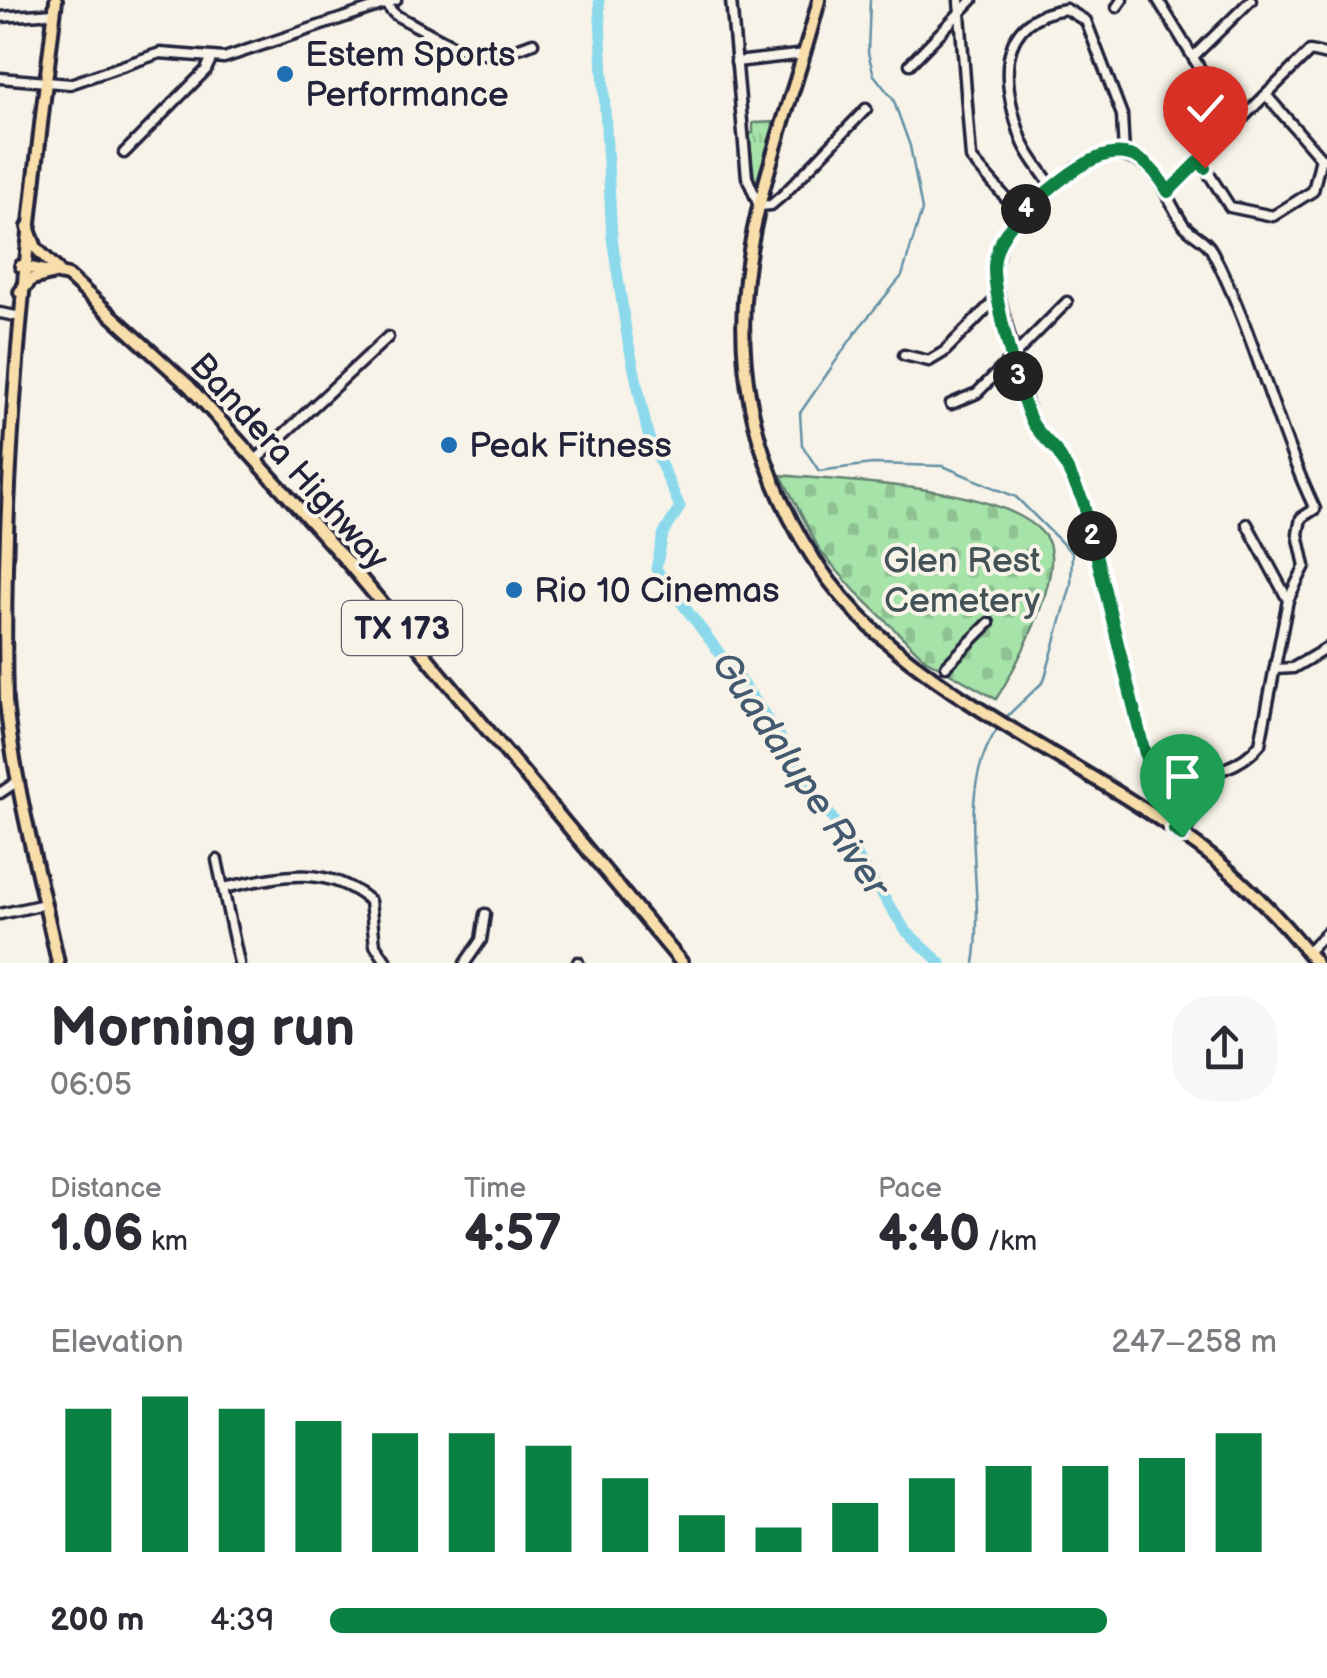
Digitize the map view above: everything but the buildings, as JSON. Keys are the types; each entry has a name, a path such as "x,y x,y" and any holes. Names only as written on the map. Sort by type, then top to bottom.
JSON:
{"main road":[{"path":"56,0 1,449 0,514 5,682 18,781 58,963"},
{"path":"818,0 759,206 746,278 744,342 752,411 776,490 808,550 850,605 896,650 1178,833 1246,885 1316,963"},
{"name":"Bandera Highway","path":"26,223 36,248 189,386 256,458 682,963"},
{"path":"21,266 62,272"},
{"path":"18,294 32,279 62,272"}],"street":[{"path":"731,0 747,177 759,206 771,205 784,194 866,109"},
{"path":"959,0 971,158 1020,214"},
{"path":"910,64 972,0"},
{"path":"1158,0 1216,96"},
{"path":"1193,58 1251,0"},
{"path":"0,78 81,82 160,54 210,59 232,56 391,2 396,16 457,50 492,56 533,44"},
{"path":"1052,187 1022,142 1005,64 1019,28 1043,12 1066,9 1086,22 1122,115 1124,155"},
{"path":"0,17 54,13"},
{"path":"1168,192 1310,51 1327,55"},
{"path":"736,62 805,54"},
{"path":"124,153 206,70 210,59"},
{"path":"1200,160 1230,207 1273,216 1313,191 1324,159 1266,95"},
{"path":"1314,509 1288,453 1280,418 1210,246 1185,226 1158,173 1139,158 1094,156 1020,214 1004,232 996,252 998,297 1031,420 1066,465 1083,501 1148,766 1168,780 1248,760 1260,744 1288,600 1305,566 1298,534 1300,518 1327,504"},
{"path":"904,355 929,360 944,352 998,297"},
{"path":"951,404 976,393 1067,302"},
{"path":"0,312 16,316"},
{"path":"256,458 388,338"},
{"path":"1248,524 1288,600"},
{"path":"946,666 989,623"},
{"path":"1275,669 1293,668 1327,648"},
{"path":"1178,833 1202,804 1198,774"},
{"path":"0,793 18,781"},
{"path":"217,860 238,963"},
{"path":"223,888 295,874 333,879 370,900 375,945 387,963"},
{"path":"0,914 46,904"},
{"path":"465,963 481,940 485,914"},
{"path":"1306,952 1327,932"}],"green space":[{"path":"774,122 755,186 749,134 753,133 753,123"},
{"name":"Glen Rest Cemetery","path":"781,475 961,496 1025,519 1045,536 1051,551 1045,594 1026,643 996,699 925,659 856,592 820,551"}],"waterway":[{"name":"Guadalupe River","path":"599,0 612,238 627,336 648,435 680,507 663,535 656,569 755,700 906,931 941,963"},
{"path":"870,0 868,53 874,75 893,99 910,146 922,210 902,276 858,329 800,413 802,445 819,471 872,464 943,466 1016,497 1072,553 1071,585 1044,681 1004,719"},
{"path":"974,963 977,779 985,751 1000,725"}],"place":[{"name":"Estem Sports Performance","path":"285,74"},
{"name":"Peak Fitness","path":"449,445"},
{"name":"Rio 10 Cinemas","path":"514,590"}],"route":[{"path":"1182,836 1174,830 1196,792 1194,776 1168,780 1148,766 1083,501 1066,465 1031,420 994,273 996,252 1004,232 1020,214 1094,156 1113,152 1139,158 1158,173 1168,192 1200,160 1205,168"}]}
